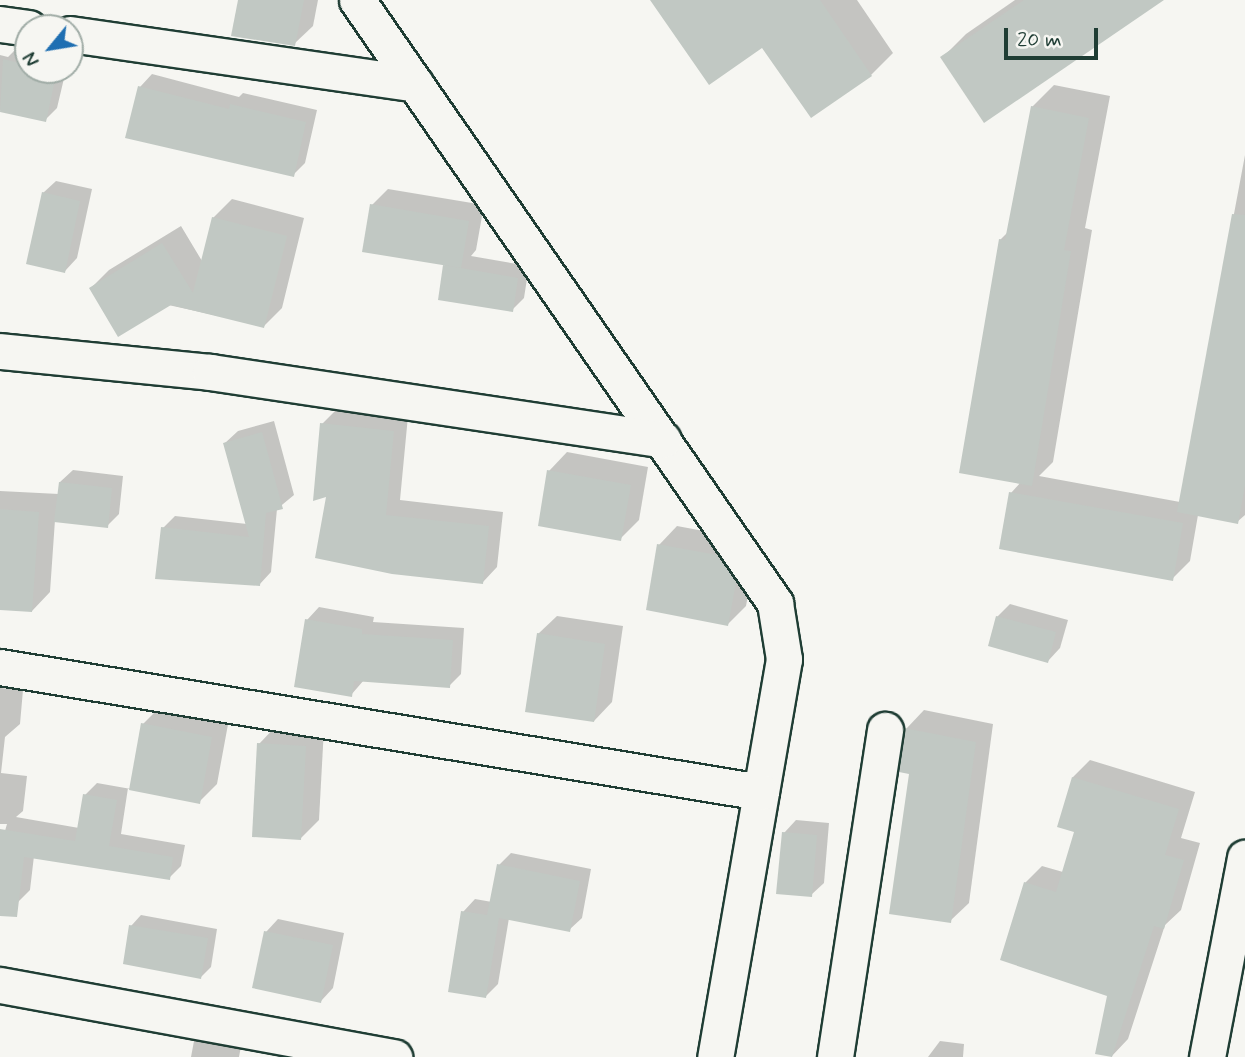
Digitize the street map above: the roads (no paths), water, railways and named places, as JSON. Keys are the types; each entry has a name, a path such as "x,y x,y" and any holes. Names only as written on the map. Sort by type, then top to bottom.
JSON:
{"street":[{"path":"357,0 775,603 784,659 715,1057"},
{"path":"84,36 415,84"},
{"path":"0,351 210,372 663,440"},
{"path":"0,667 761,792"},
{"path":"835,1057 885,730"},
{"path":"1207,1057 1245,858"},
{"path":"0,985 394,1057"}]}
